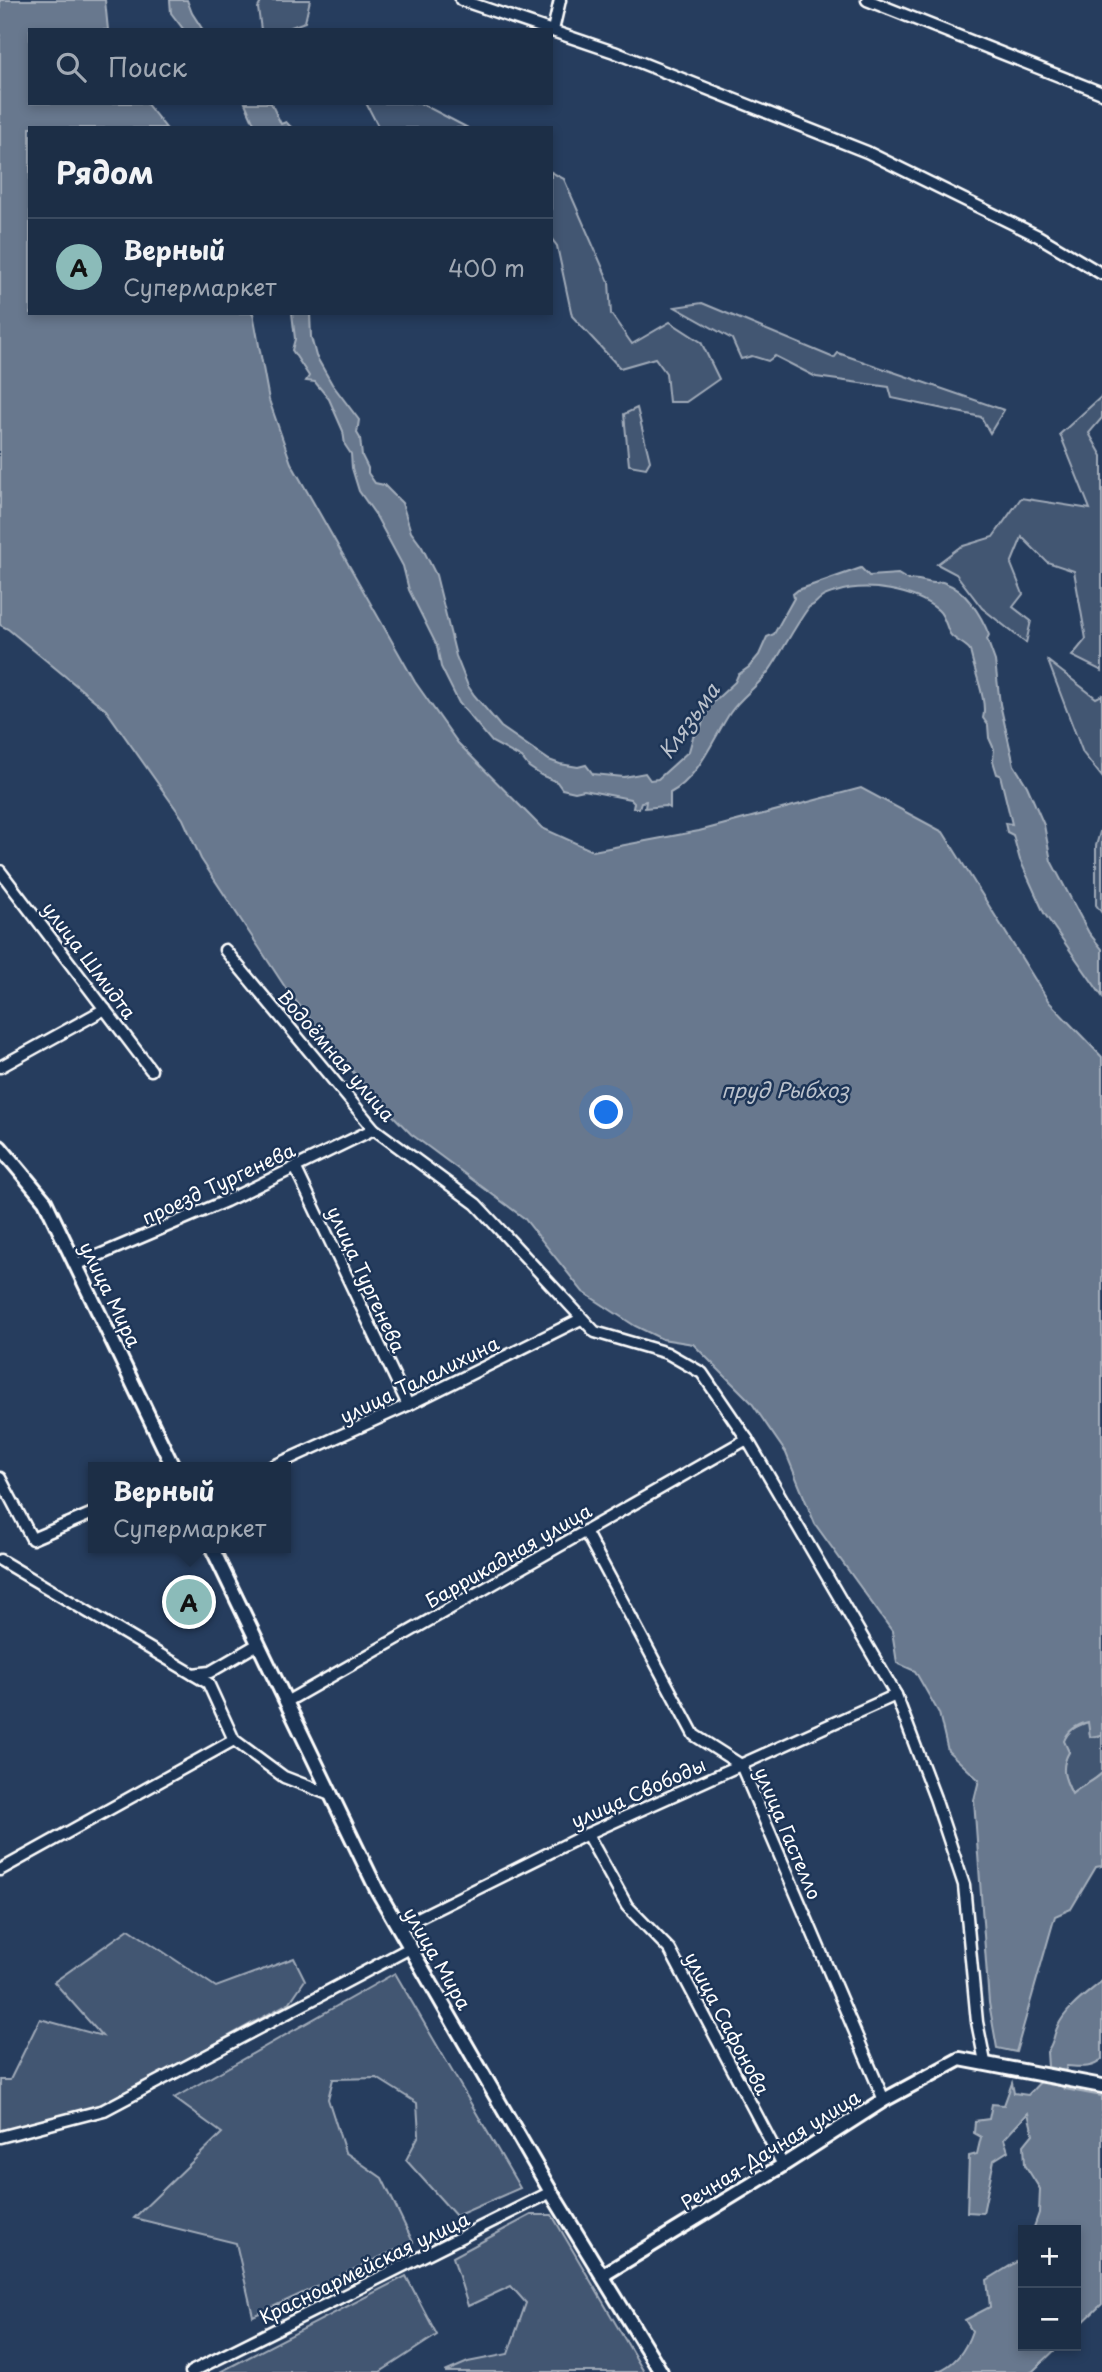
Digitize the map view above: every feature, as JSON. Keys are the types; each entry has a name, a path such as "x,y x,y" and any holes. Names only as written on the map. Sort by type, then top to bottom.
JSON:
{"street":[{"path":"461,0 546,28"},
{"path":"553,28 560,0"},
{"path":"867,0 1102,93"},
{"path":"553,30 867,152 1038,236 1102,274"},
{"name":"улица Шмидта","path":"0,871 150,1070"},
{"name":"Водоёмная улица","path":"225,950 374,1129 475,1204 595,1332 667,1353 702,1373 747,1439 896,1695 964,1885 977,2022 985,2062"},
{"path":"0,1067 105,1009"},
{"name":"проезд Тургенева","path":"76,1265 226,1201 374,1129"},
{"name":"улица Мира","path":"0,1147 45,1201 171,1462"},
{"name":"улица Тургенева","path":"295,1167 408,1405"},
{"name":"улица Талалихина","path":"282,1462 408,1405 581,1319"},
{"name":"Баррикадная улица","path":"286,1702 747,1439"},
{"path":"0,1478 32,1539 88,1515"},
{"name":"улица Гастелло","path":"585,1531 694,1735 741,1765 884,2100"},
{"name":"улица Мира","path":"214,1553 328,1794 398,1928 551,2192 661,2372"},
{"path":"0,1560 208,1683 234,1740 285,1777 328,1794"},
{"path":"192,1674 210,1672 258,1644"},
{"name":"улица Свободы","path":"398,1928 587,1834 896,1695"},
{"path":"0,1870 234,1740"},
{"name":"улица Сафонова","path":"587,1834 627,1906 670,1950 783,2165"},
{"path":"0,2137 104,2110 410,1948"},
{"name":"Речная-Дачная улица","path":"603,2275 884,2100 960,2059 985,2062"},
{"path":"985,2062 1102,2086"},
{"name":"Красноармейская улица","path":"191,2372 551,2192"}],"shaded area":[{"path":"262,0 310,0 305,22 288,28 261,28 258,8"},
{"path":"367,105 424,105 464,126 378,126"},
{"path":"553,173 564,179 609,282 611,314 632,344 670,322 701,342 719,379 686,402 669,402 666,373 655,358 620,368 572,316 557,246 553,241"},
{"path":"702,303 834,358 838,353 1004,410 990,433 981,417 892,398 889,387 816,377 775,356 768,361 752,356 741,359 732,339 675,307"},
{"path":"1102,396 1102,418 1089,433 1102,456 1102,671 1072,656 1086,639 1074,571 1047,562 1022,537 1011,564 1023,594 1013,607 1031,621 1026,643 982,608 956,574 937,564 960,547 993,537 1021,498 1090,509 1060,434"},
{"path":"637,408 650,461 646,468 629,465 624,414"},
{"path":"1048,661 1096,698 1102,695 1102,777 1083,753"},
{"path":"1102,825 1102,913 1096,905 1096,846"},
{"path":"1088,1722 1099,1736 1102,1735 1102,1773 1072,1794 1064,1773 1064,1763 1069,1752 1063,1742 1073,1729"},
{"path":"129,1929 216,1987 294,1958 305,1980 290,2002 98,2109 0,2131 0,2080 10,2080 40,2019 102,2036 54,1982"},
{"path":"395,1973 520,2188 456,2216 406,2160 419,2135 417,2103 377,2078 333,2079 328,2099 345,2152 382,2178 413,2242 253,2316 236,2243 134,2218 222,2133 174,2098"},
{"path":"531,2215 552,2215 644,2372 445,2372 468,2362 508,2354 526,2303 511,2286 468,2306 453,2257"},
{"path":"406,2276 437,2335 380,2372 220,2372"}],"water":[{"name":"пруд Рыбхоз","path":"0,0 105,0 108,28 28,28 28,105 148,105 164,126 28,126 28,315 253,315 269,400 291,463 415,682 458,743 542,828 593,851 699,831 861,788 943,832 1049,1002 1102,1057 1102,1735 1090,1737 1088,1722 1073,1728 1064,1741 1069,1752 1064,1768 1072,1794 1102,1773 1102,1866 1096,1867 1071,1909 1055,1916 1016,2052 997,2048 989,2003 974,1800 979,1780 948,1751 939,1713 915,1671 897,1663 892,1631 815,1524 786,1453 751,1402 693,1344 662,1339 635,1326 583,1292 524,1218 411,1134 366,1088 287,990 201,859 183,819 106,710 0,625"},
{"path":"170,0 187,0 202,28 182,28 171,13"},
{"path":"246,105 272,105 281,124 286,122 290,126 255,126"},
{"path":"292,315 310,315 311,337 316,356 332,384 359,420 357,433 368,473 375,483 384,485 402,503 411,532 436,575 456,656 468,686 501,727 549,760 578,767 586,765 593,774 624,777 645,773 650,780 658,779 689,751 709,706 759,655 767,637 774,634 794,598 793,594 798,590 861,568 869,576 898,574 908,580 941,582 960,591 982,619 989,635 987,639 995,661 1000,704 1014,765 1027,786 1044,825 1051,861 1089,933 1102,949 1102,996 1044,913 1020,860 1013,835 1007,832 1005,823 1012,824 1000,775 997,774 993,761 994,749 989,738 988,725 983,718 982,694 970,650 950,634 938,610 916,597 876,588 848,589 828,594 809,607 768,672 730,713 697,768 680,787 670,793 670,808 645,808 646,801 641,802 639,808 633,808 634,803 630,799 584,790 575,792 562,789 557,782 529,767 522,758 492,742 459,703 441,667 437,646 409,590 403,566 375,514 359,491 351,454 345,445 343,431 329,399 315,382 306,381 309,376 292,350 295,339"},
{"path":"1102,1981 1102,2059 1090,2066 1067,2066 1065,2071 1048,2067 1047,2052 1062,2019"},
{"path":"1045,2077 1065,2089 1102,2096 1102,2304 1081,2324 1081,2225 1035,2225 1039,2213 1040,2189 1025,2165 1024,2145 1033,2134 1028,2113 1004,2139 1008,2151 994,2160 983,2213 967,2212 969,2156 977,2154 981,2137 974,2133 975,2121 989,2119 992,2104 1004,2105 1012,2083 1014,2093 1028,2095"},
{"path":"1018,2261 1018,2351 1054,2351 1032,2372 936,2372 954,2361 966,2345 972,2331 965,2320 990,2307 987,2280"}],"place":[{"name":"Верный","path":"189,1602"}],"water label":[{"name":"Клязьма","path":"688,720"}]}
